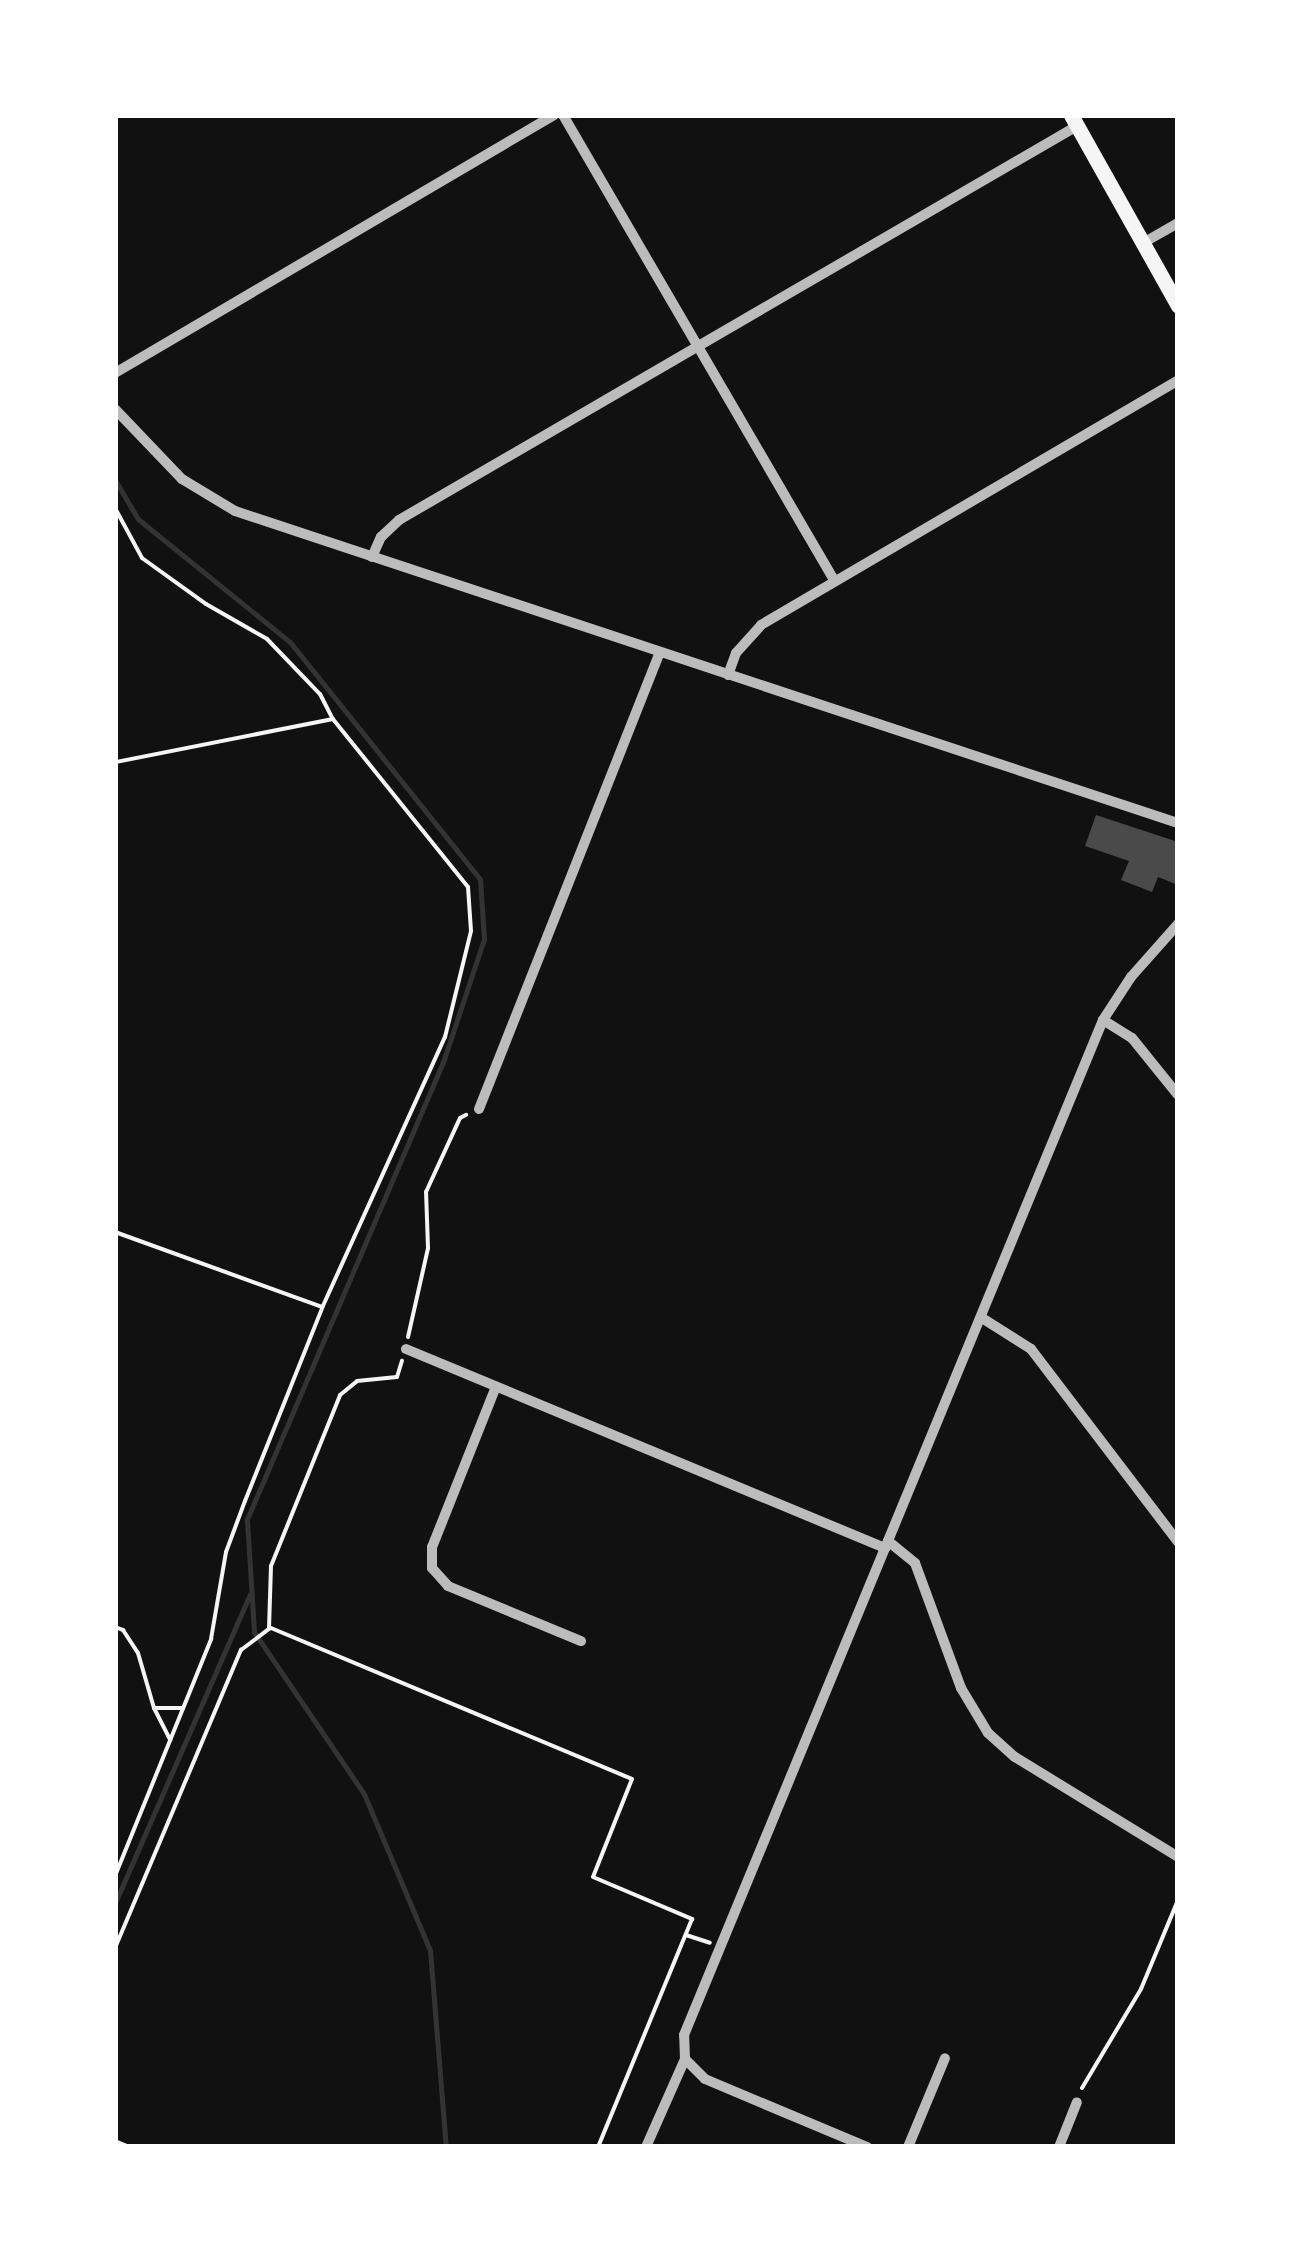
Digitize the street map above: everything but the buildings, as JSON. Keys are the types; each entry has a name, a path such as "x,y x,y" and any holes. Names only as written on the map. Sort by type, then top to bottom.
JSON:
{"main road":[{"path":"1074,120 1178,306"}],"street":[{"path":"115,373 554,115"},
{"path":"563,115 834,580"},
{"path":"372,557 381,537 398,520 699,346 1074,120"},
{"path":"1143,243 1178,222"},
{"path":"728,675 743,642 761,625 1178,380"},
{"path":"115,409 160,459 206,496 264,521 1178,822"},
{"path":"479,1109 660,653"},
{"path":"646,2147 684,2060 684,2035 1104,1020 1131,977 1178,924"},
{"path":"1104,1020 1132,1038 1178,1096"},
{"path":"982,1318 1031,1349 1178,1542"},
{"path":"406,1350 887,1545 915,1564 961,1688 988,1734 1015,1756 1175,1851"},
{"path":"496,1389 432,1547 432,1568 448,1586 580,1641"},
{"path":"908,2147 945,2058"},
{"path":"684,2060 705,2079 867,2147"},
{"path":"1059,2147 1077,2102"}],"path":[{"path":"115,508 142,558 206,604 266,639 320,694 333,719 468,887 471,931 445,1037 322,1308 226,1552 210,1638 115,1876"},
{"path":"115,762 333,719"},
{"path":"115,1948 242,1650 270,1628 272,1566 340,1396 357,1381 396,1377 406,1350 428,1248 426,1192 460,1118 479,1109"},
{"path":"115,1232 322,1308"},
{"path":"115,1626 124,1630 138,1653 154,1708 170,1740"},
{"path":"270,1628 632,1778 593,1877 692,1919 598,2147"},
{"path":"154,1708 182,1708"},
{"path":"1077,2102 1141,1988 1178,1900"},
{"path":"686,1934 720,1947"},
{"path":"115,2141 129,2147"}],"waterway":[{"path":"115,480 138,519 290,642 480,879 484,939 443,1062 247,1520 254,1632 364,1794 430,1950 446,2147"},
{"path":"115,1903 250,1594"}]}
